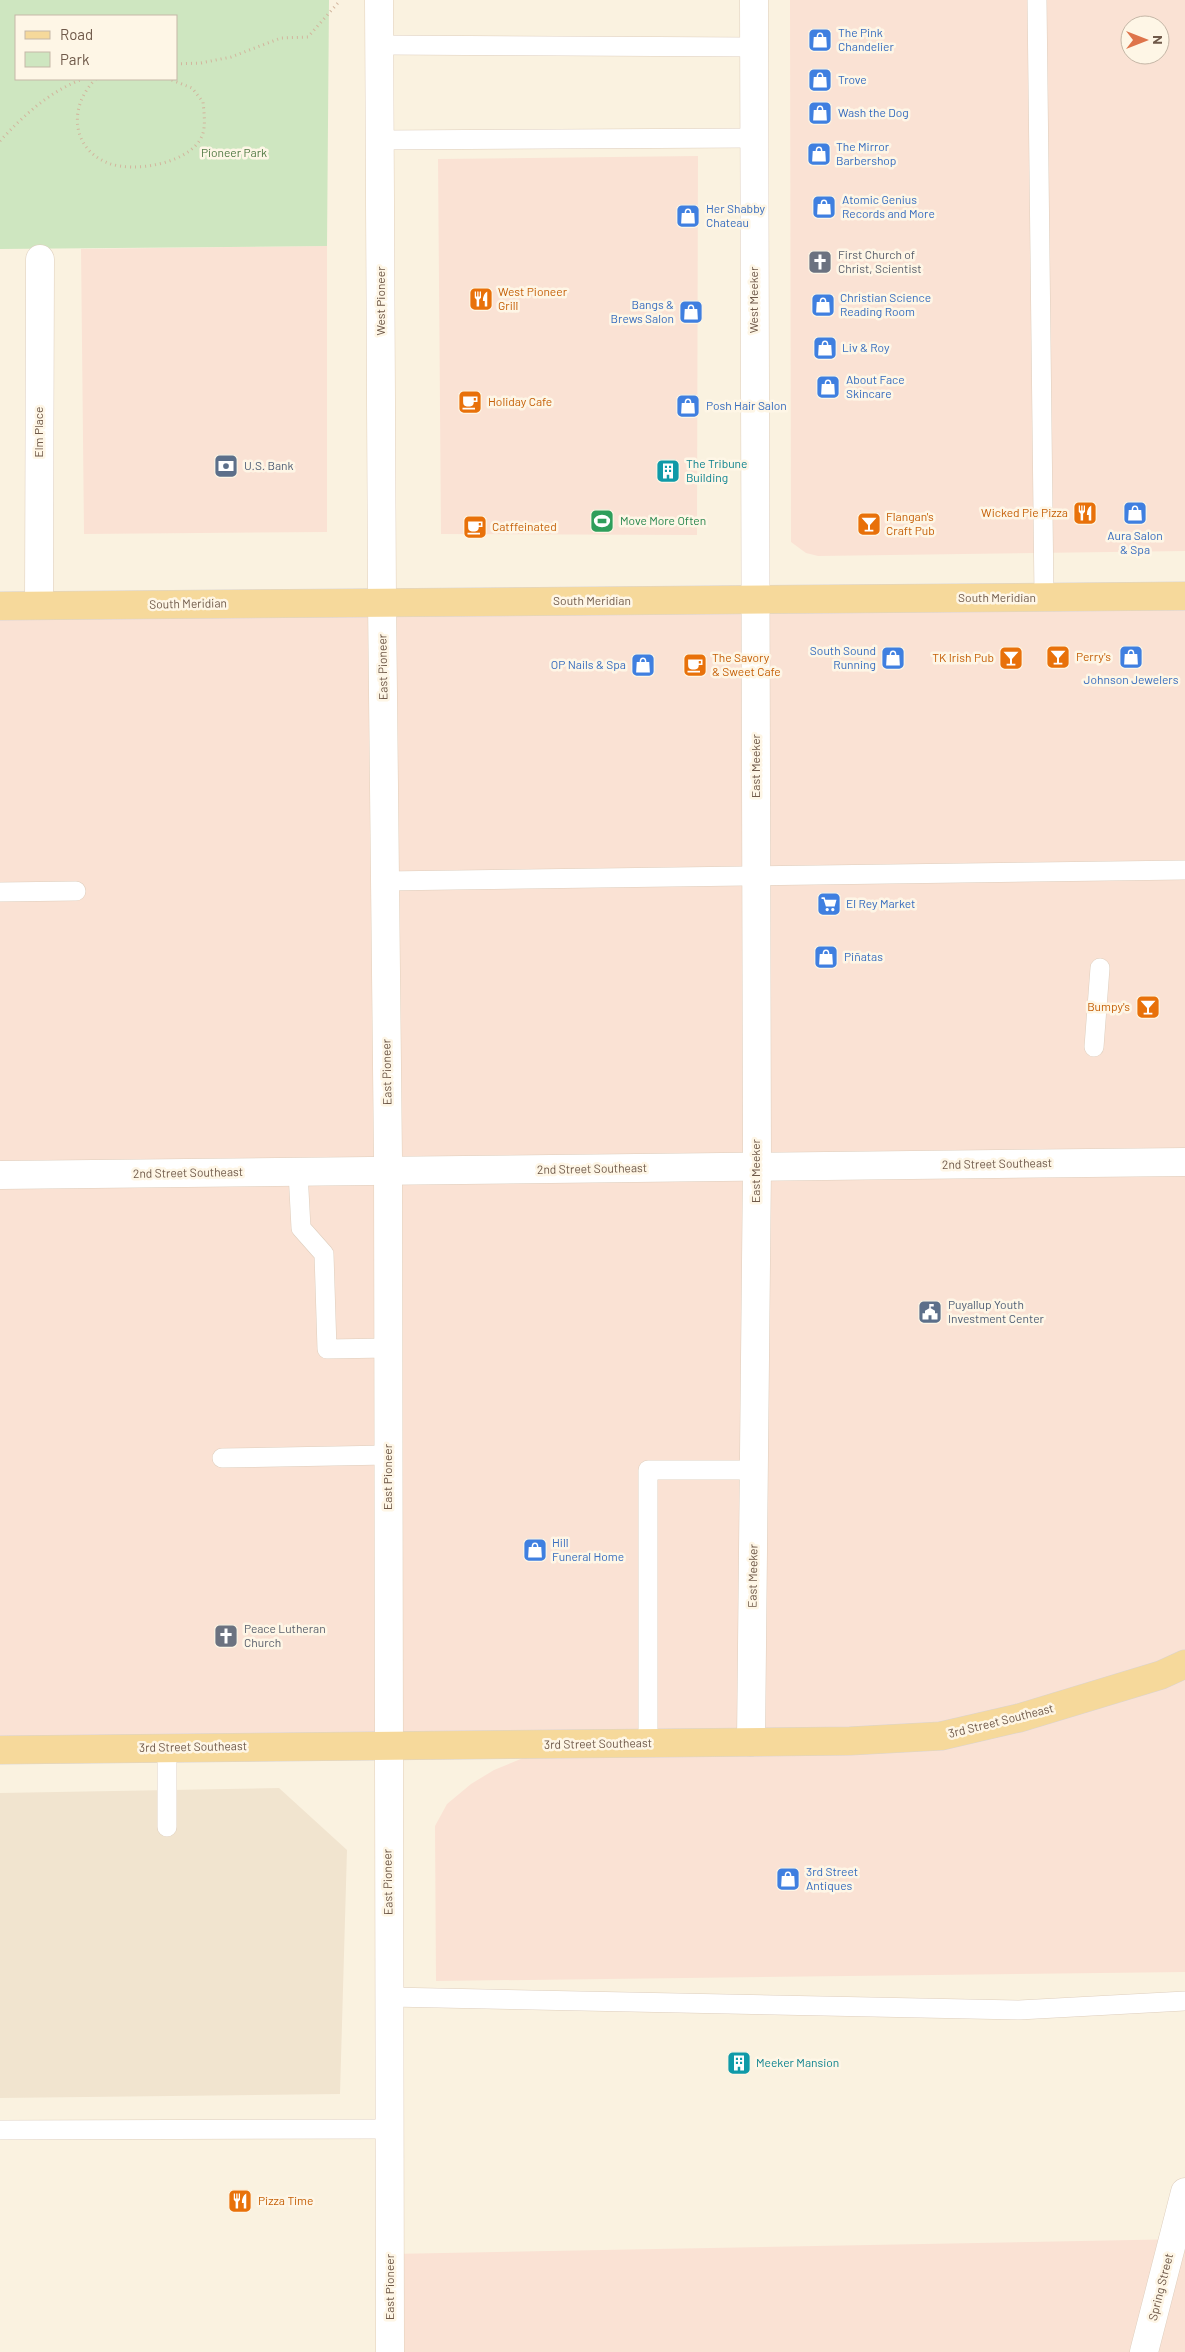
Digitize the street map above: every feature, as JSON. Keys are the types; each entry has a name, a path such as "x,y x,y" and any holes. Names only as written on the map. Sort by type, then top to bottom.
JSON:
{"main road":[{"name":"South Meridian","path":"0,606 382,601 1185,596"},
{"name":"3rd Street Southeast","path":"0,1750 850,1741 941,1736 1018,1718 1161,1675 1185,1664"}],"street":[{"name":"West Pioneer","path":"379,0 382,601"},
{"name":"West Meeker","path":"754,0 755,600"},
{"name":"Elm Place","path":"39,605 40,259"},
{"name":"East Meeker","path":"751,1742 756,1167 755,600"},
{"name":"East Pioneer","path":"382,601 388,1171 390,2352"},
{"name":"2nd Street Southeast","path":"0,1175 1185,1162"},
{"name":"Spring Street","path":"1144,2352 1185,2192"}],"lane":[{"path":"1037,0 1044,597"},
{"path":"380,45 754,47"},
{"path":"380,140 754,138"},
{"path":"385,882 1185,870"},
{"path":"0,892 76,891"},
{"path":"1094,1047 1100,968"},
{"path":"298,1172 302,1228 324,1254 327,1349 388,1348"},
{"path":"222,1458 388,1455"},
{"path":"648,1743 648,1470 754,1470"},
{"path":"167,1748 167,1827"},
{"path":"390,1997 1018,2010 1185,2001"},
{"path":"0,2130 390,2129"}],"path":[{"path":"178,64 201,63 231,57 281,38 308,36 338,3"},
{"path":"0,142 17,122 57,90 81,80"},
{"path":"95,80 86,89 76,114 78,128 83,140 92,154 110,164 139,166 162,164 188,153 202,137 204,102 192,88 172,80"}],"shaded area":[{"path":"790,0 1185,0 1185,551 818,556 806,553 791,542"},
{"path":"698,156 697,535 441,534 438,159"},
{"path":"327,246 327,532 84,534 81,249"},
{"path":"1185,596 1185,1972 436,1981 435,1826 447,1804 471,1784 494,1770 528,1756 0,1750 0,606"},
{"path":"279,1788 347,1850 340,2094 0,2098 0,1793"},
{"path":"1185,2239 1185,2352 390,2352 390,2254"}],"green space":[{"name":"Pioneer Park","path":"0,0 329,0 327,246 0,249"}],"place":[{"name":"The Pink Chandelier","path":"820,40"},
{"name":"Trove","path":"820,80"},
{"name":"Wash the Dog","path":"820,113"},
{"name":"The Mirror Barbershop","path":"819,154"},
{"name":"Atomic Genius Records and More","path":"824,207"},
{"name":"Her Shabby Chateau","path":"688,216"},
{"name":"First Church of Christ, Scientist","path":"820,262"},
{"name":"West Pioneer Grill","path":"481,299"},
{"name":"Christian Science Reading Room","path":"823,305"},
{"name":"Bangs & Brews Salon","path":"691,312"},
{"name":"Liv & Roy","path":"825,348"},
{"name":"About Face Skincare","path":"828,387"},
{"name":"Holiday Cafe","path":"470,402"},
{"name":"Posh Hair Salon","path":"688,406"},
{"name":"U.S. Bank","path":"226,466"},
{"name":"The Tribune Building","path":"668,471"},
{"name":"Wicked Pie Pizza","path":"1085,513"},
{"name":"Aura Salon & Spa","path":"1135,513"},
{"name":"Move More Often","path":"602,521"},
{"name":"Flangan's Craft Pub","path":"869,524"},
{"name":"Catffeinated","path":"475,527"},
{"name":"Perry's","path":"1058,657"},
{"name":"Johnson Jewelers","path":"1131,657"},
{"name":"South Sound Running","path":"893,658"},
{"name":"TK Irish Pub","path":"1011,658"},
{"name":"OP Nails & Spa","path":"643,665"},
{"name":"The Savory & Sweet Cafe","path":"695,665"},
{"name":"El Rey Market","path":"829,904"},
{"name":"Piñatas","path":"826,957"},
{"name":"Bumpy's","path":"1148,1007"},
{"name":"Puyallup Youth Investment Center","path":"930,1312"},
{"name":"Hill Funeral Home","path":"535,1550"},
{"name":"Peace Lutheran Church","path":"226,1636"},
{"name":"3rd Street Antiques","path":"788,1879"},
{"name":"Meeker Mansion","path":"739,2063"},
{"name":"Pizza Time","path":"240,2201"}]}
